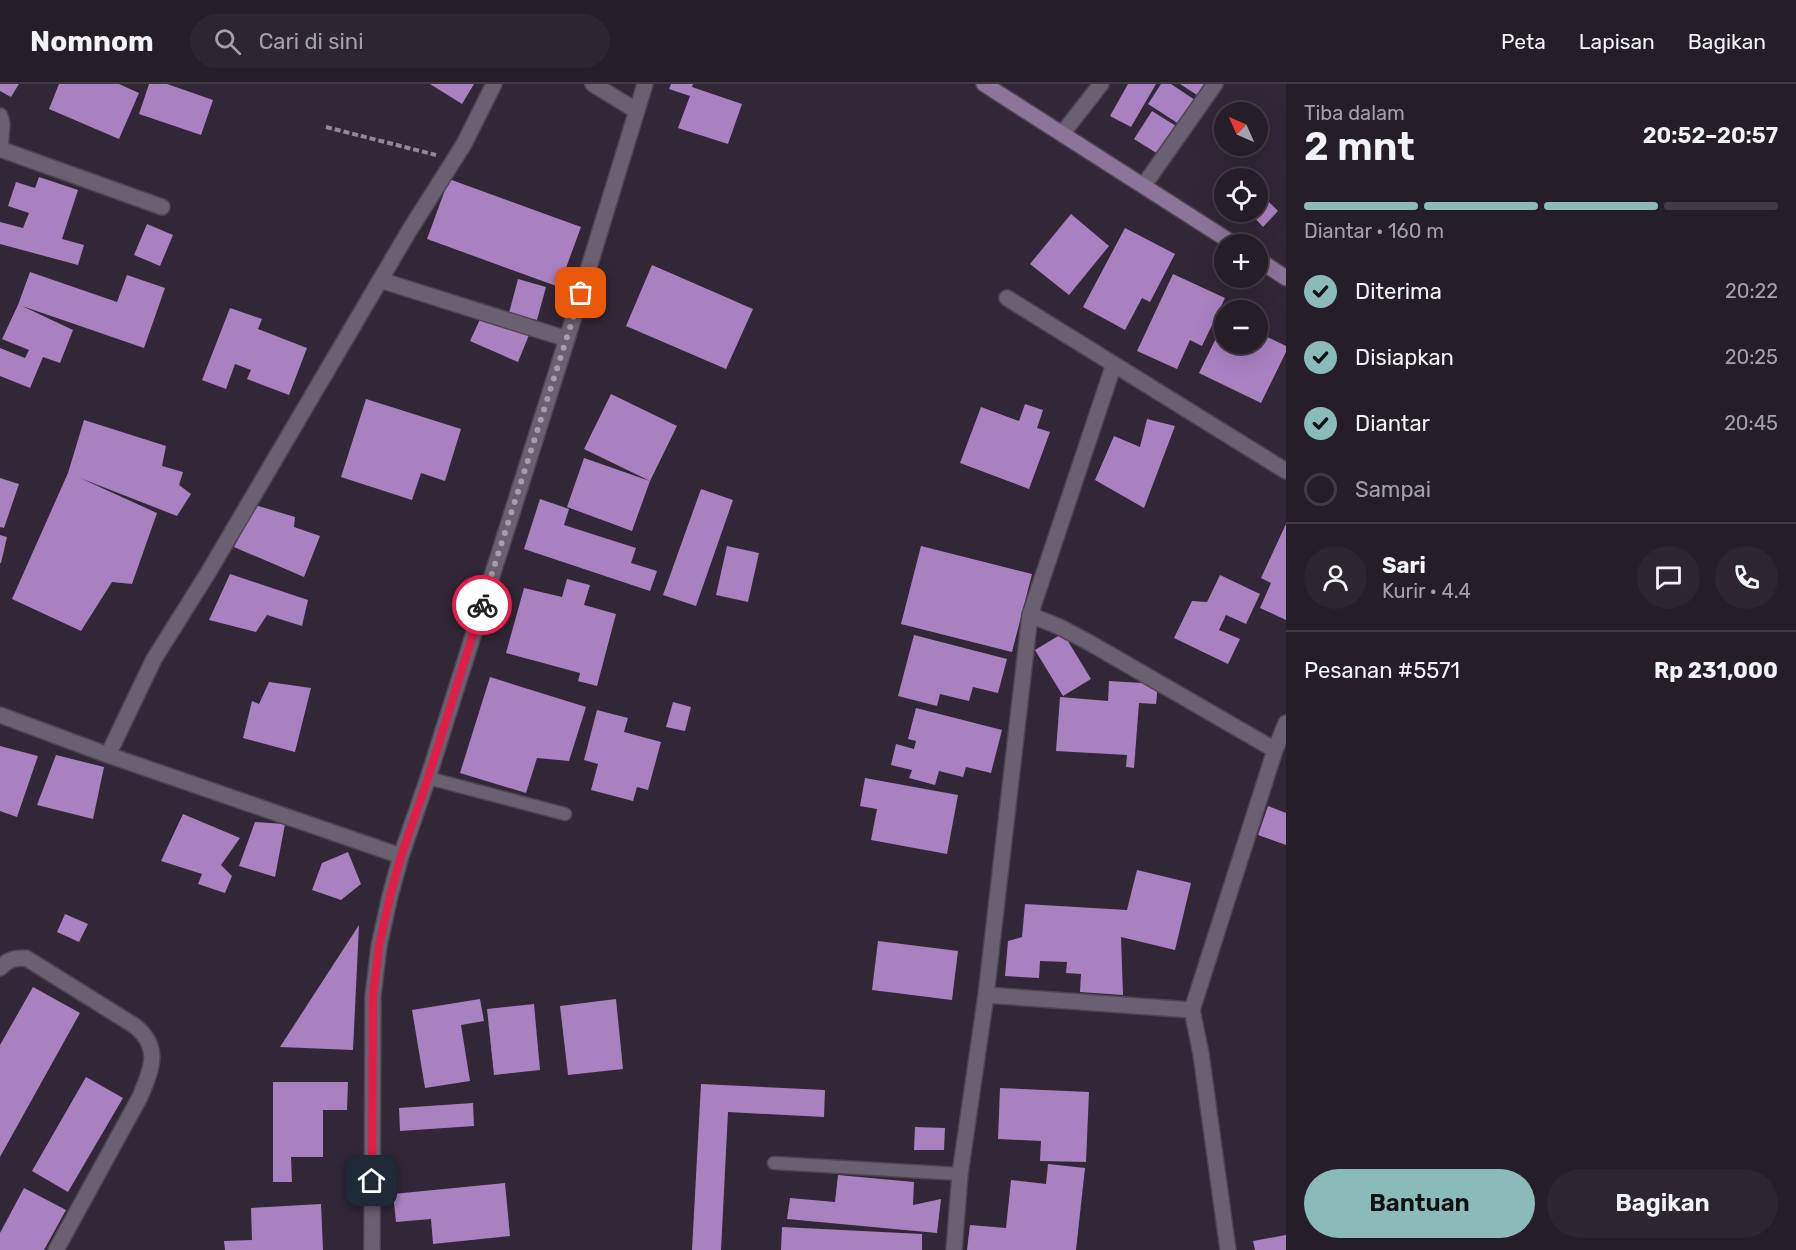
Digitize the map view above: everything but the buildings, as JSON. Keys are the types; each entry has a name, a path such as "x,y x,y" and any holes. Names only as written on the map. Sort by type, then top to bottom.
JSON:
{"main road":[{"path":"984,84 1219,234"},
{"path":"1268,266 1286,278"}],"street":[{"path":"108,755 154,659 208,573 409,231 464,144 494,84"},
{"path":"593,84 637,111"},
{"path":"372,1250 373,996 379,946 390,896 567,339 645,84"},
{"path":"1062,134 1101,84"},
{"path":"1144,185 1215,84"},
{"path":"0,116 2,124 0,149 162,207"},
{"path":"380,280 567,339"},
{"path":"1007,298 1286,471"},
{"path":"954,1250 960,1174 986,995 1030,615 1114,364"},
{"path":"1030,615 1060,627 1090,643 1275,750"},
{"path":"0,715 108,755 401,856"},
{"path":"1228,1250 1201,1054 1192,1010 1275,750 1286,723"},
{"path":"0,968 15,958 26,958 135,1026 150,1040 152,1057 150,1072 140,1097 56,1250"},
{"path":"986,995 1192,1010"}],"lane":[{"path":"428,778 565,814"},
{"path":"774,1163 960,1174"}],"path":[{"path":"326,127 454,160"}],"way so far":[{"path":"482,605 581,293"}],"route":[{"path":"372,1181 373,996 379,946 401,856 482,605"}]}
